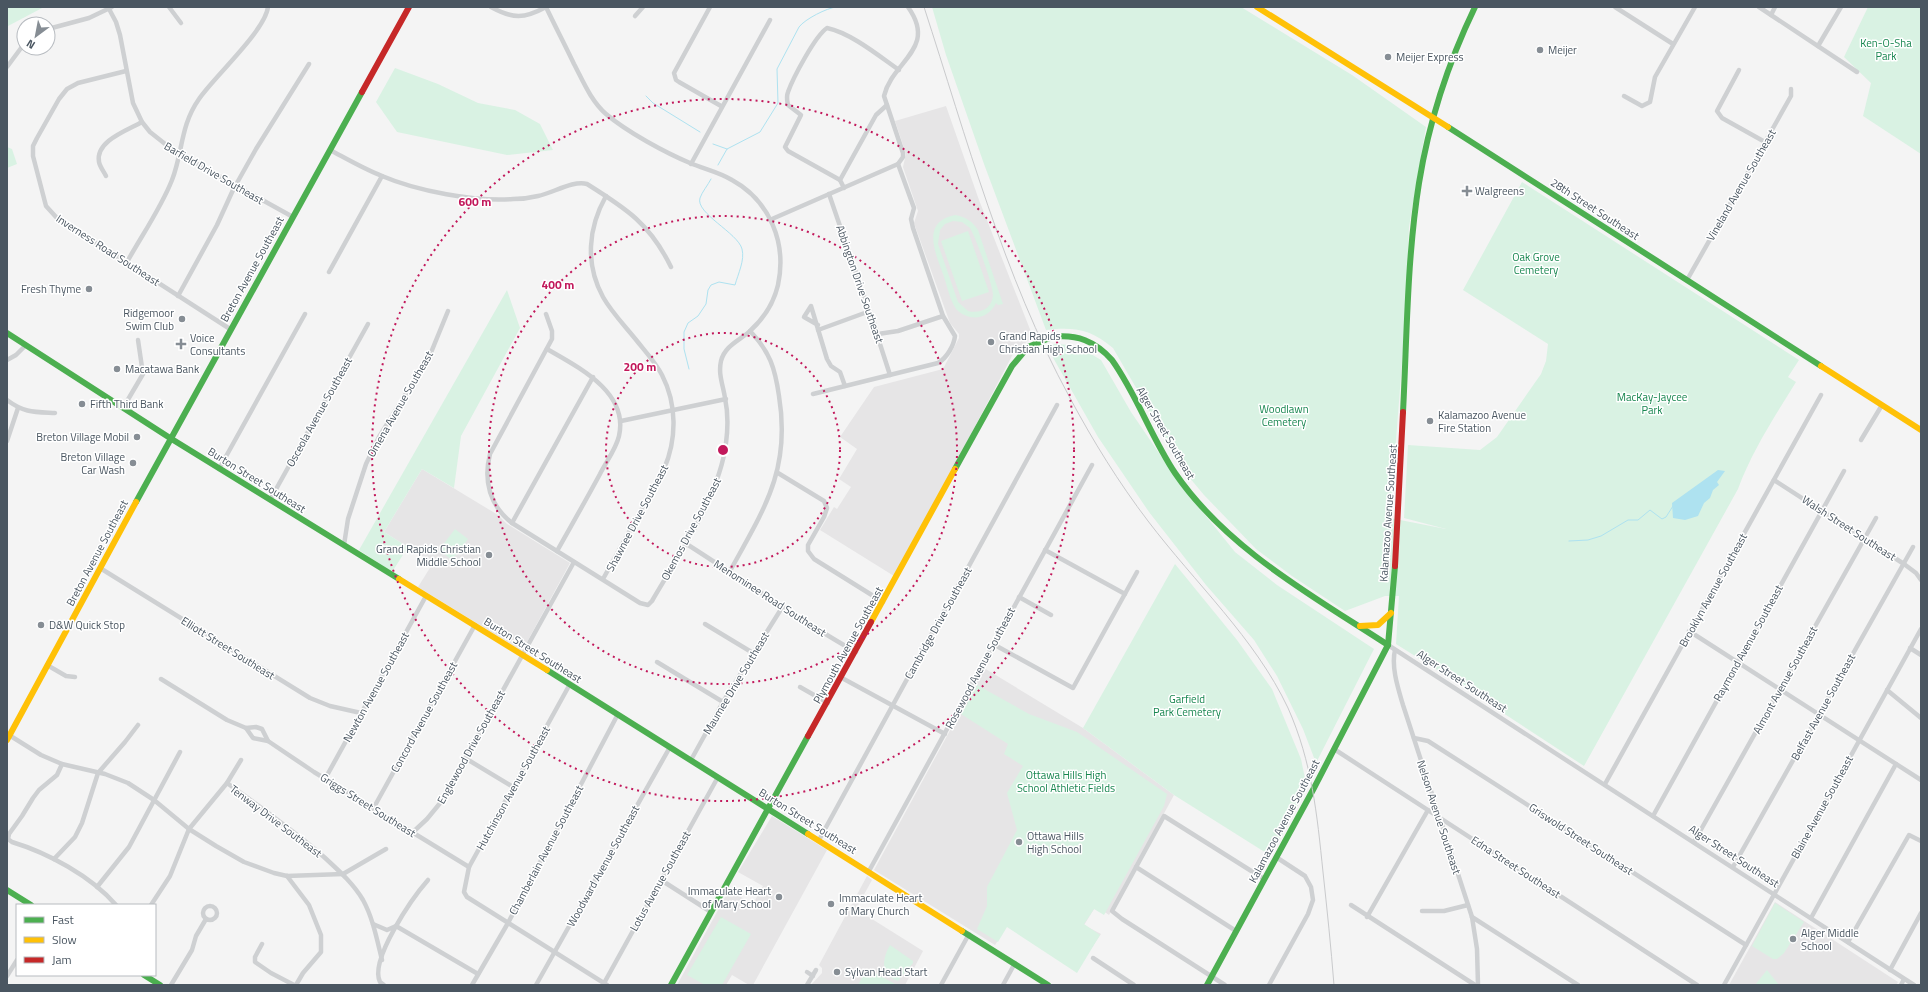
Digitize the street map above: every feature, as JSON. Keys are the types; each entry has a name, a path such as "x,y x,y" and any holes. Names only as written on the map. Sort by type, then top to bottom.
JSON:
{"main road":[{"name":"Breton Avenue Southeast","path":"8,738 170,438 409,7"},
{"name":"28th Street Southeast","path":"1257,7 1433,117 1921,430"},
{"name":"Kalamazoo Avenue Southeast","path":"1206,985 1334,750 1388,645 1392,612 1401,489 1415,223 1419,183 1433,117 1455,50 1475,7"},
{"name":"Burton Street Southeast","path":"7,333 219,469 718,776 1048,985"},
{"name":"Plymouth Avenue Southeast","path":"671,985 768,808 842,678 1012,366 1028,347 1037,342 1062,335"},
{"name":"Alger Street Southeast","path":"1062,335 1087,339 1097,344 1108,353 1118,368 1176,474 1193,496 1227,532 1278,574 1388,645"},
{"path":"1357,625 1370,627 1378,626 1384,623 1392,612"},
{"path":"7,890 29,904"},
{"path":"146,976 160,985"}],"street":[{"path":"169,7 181,23"},
{"path":"127,262 172,179 184,130 192,110 207,89 246,44 258,27 268,7"},
{"path":"491,7 502,13 513,16 525,16 546,7"},
{"name":"Okemos Drive Southeast","path":"546,7 591,96 602,110 617,122 663,150 691,164 720,174 741,185 760,202 772,219 781,254 778,284 769,307 750,331 732,344 722,356 720,373 726,399 728,427 723,460 717,481 685,543 652,601 648,605 640,603 604,579"},
{"path":"636,16 643,7"},
{"path":"710,7 674,73 676,80 721,106"},
{"path":"772,219 898,164 903,157 884,96 887,88 899,70 913,53 918,37 916,22 908,7"},
{"path":"1615,7 1674,44"},
{"path":"1624,96 1642,106 1650,102 1655,77 1695,7"},
{"path":"1759,7 1857,72"},
{"path":"1771,15 1775,7"},
{"path":"1818,46 1841,7"},
{"path":"56,27 89,18 110,8"},
{"name":"Barfield Drive Southeast","path":"110,8 120,35 133,104 142,122 157,139 179,154 293,217"},
{"path":"691,164 721,106 770,20"},
{"path":"844,188 840,180 788,151 785,147 801,115 788,105 788,93 820,32 826,28 836,30 877,54 899,70"},
{"path":"8,65 16,54"},
{"path":"178,296 217,225 235,185 279,108 308,64"},
{"path":"1739,70 1716,111 1722,118 1765,142"},
{"name":"Inverness Road Southeast","path":"126,71 78,83 67,89 59,99 33,146 33,156 46,206 56,217 230,329"},
{"name":"Vineland Avenue Southeast","path":"1687,280 1765,142 1790,96 1792,89"},
{"path":"840,180 876,115 886,105"},
{"path":"106,176 99,162 99,153 105,145 142,122"},
{"path":"330,150 382,176 446,194 499,200 538,196 581,182 606,196 642,222 653,235 671,267"},
{"path":"813,394 890,375 942,360 954,340 955,336 943,316 913,228 911,219 914,208 898,164"},
{"path":"329,272 382,176"},
{"name":"Abbington Drive Southeast","path":"830,194 878,334 890,375"},
{"name":"Shawnee Drive Southeast","path":"604,579 664,469 673,442 674,431 673,410 668,388 662,374 603,298 594,274 591,258 591,234 598,211 606,196"},
{"name":"Omena Avenue Southeast","path":"344,545 348,518 366,464 379,437 430,355 448,311"},
{"path":"846,386 840,372 831,366 827,359 818,327 870,311"},
{"path":"219,469 305,314"},
{"path":"546,314 552,332 552,339 494,446 488,463 488,483 493,501 504,517 574,562 604,579"},
{"path":"878,334 898,331 943,316"},
{"name":"Osceola Avenue Southeast","path":"270,500 368,324"},
{"path":"730,571 756,525 778,473 782,452 783,423 774,367 763,344 750,331"},
{"path":"123,408 144,372 138,340"},
{"path":"7,360 16,355 26,345"},
{"path":"547,349 584,370 593,377 616,406 621,421 617,443 557,551"},
{"path":"512,523 593,377"},
{"name":"Brooklyn Avenue Southeast","path":"1605,784 1820,395"},
{"path":"621,421 726,399"},
{"path":"7,400 18,408 34,413 55,414"},
{"name":"Cambridge Drive Southeast","path":"820,840 1057,405"},
{"path":"1861,440 1882,405"},
{"path":"7,441 18,408"},
{"name":"Rosewood Avenue Southeast","path":"869,871 1092,465"},
{"name":"Raymond Avenue Southeast","path":"1653,816 1844,471"},
{"path":"778,473 824,501 827,508 824,517 808,545 808,550 814,559 883,602"},
{"name":"Walsh Street Southeast","path":"1774,480 1904,564 1916,573 1921,580"},
{"name":"Almont Avenue Southeast","path":"1694,842 1876,518"},
{"name":"Menominee Road Southeast","path":"685,543 856,652"},
{"name":"Belfast Avenue Southeast","path":"1733,867 1913,547"},
{"path":"1044,550 1125,594"},
{"name":"Englewood Drive Southeast","path":"412,833 442,802 574,562"},
{"name":"Elliott Street Southeast","path":"100,568 310,698 330,706 361,713"},
{"path":"993,644 1073,688 1137,572"},
{"name":"Newton Avenue Southeast","path":"325,779 426,596"},
{"path":"1019,597 1051,615"},
{"name":"Maumee Drive Southeast","path":"691,760 723,702 783,606"},
{"path":"705,624 753,654"},
{"name":"Concord Avenue Southeast","path":"373,809 475,626"},
{"name":"Blaine Avenue Southeast","path":"1724,985 1921,629"},
{"path":"1689,631 1738,661 1921,780"},
{"name":"Alger Street Southeast","path":"1388,645 1914,985"},
{"path":"1910,648 1921,655"},
{"name":"Nelson Avenue Southeast","path":"1395,650 1394,657 1398,687 1472,917 1477,949 1478,985"},
{"path":"658,662 723,702"},
{"path":"47,665 66,676 76,677"},
{"path":"842,678 945,734"},
{"name":"Griggs Street Southeast","path":"161,679 227,720 246,728 259,727 265,733 268,741"},
{"name":"Hutchinson Avenue Southeast","path":"508,923 465,894 469,867 570,684"},
{"path":"800,687 828,702"},
{"path":"1887,690 1921,718"},
{"name":"Chamberlain Avenue Southeast","path":"472,985 508,923 618,714"},
{"path":"54,859 75,837 82,823 98,773 138,725"},
{"name":"Griggs Street Southeast","path":"246,728 253,738 268,741 325,779 469,867"},
{"path":"8,738 62,764 123,780 154,800 189,829 244,862 287,876 343,874 386,849"},
{"name":"Griswold Street Southeast","path":"1414,738 1428,741 1746,945"},
{"name":"Woodward Avenue Southeast","path":"536,985 670,747"},
{"name":"Edna Street Southeast","path":"1334,750 1697,985"},
{"path":"97,887 129,847 180,752"},
{"path":"465,758 513,787"},
{"path":"152,904 170,876 189,829 227,783 241,760"},
{"path":"62,764 57,775 39,790 33,798 9,834 8,839 54,859 97,887 115,904"},
{"path":"1811,918 1896,764"},
{"name":"Lotus Avenue Southeast","path":"605,984 718,776"},
{"name":"Tenway Drive Southeast","path":"227,783 295,832 343,874 362,898 373,924 382,960"},
{"path":"1368,917 1428,810"},
{"path":"1225,985 1112,911 1164,816 1264,879"},
{"path":"1848,942 1909,835 1921,841"},
{"path":"1269,985 1311,907 1313,893 1305,876 1276,857"},
{"path":"1136,867 1236,931"},
{"path":"262,944 254,957 255,962 271,973 295,985 321,952 321,935 309,905 287,876"},
{"path":"382,984 378,977 382,960 396,926 411,901 428,880"},
{"path":"661,880 711,912"},
{"path":"1351,905 1475,985"},
{"path":"1422,911 1444,911 1468,905"},
{"path":"1890,970 1921,914"},
{"path":"1472,917 1578,985"},
{"path":"171,985 192,950 196,936 206,919"},
{"path":"508,923 605,984"},
{"path":"373,924 386,930 396,926"},
{"path":"396,926 478,974"},
{"path":"941,985 969,934"},
{"path":"1093,958 1134,985"},
{"path":"7,976 16,962"},
{"path":"1003,985 1015,963"},
{"path":"807,985 816,970"},
{"path":"807,972 813,976"},
{"path":"1901,985 1904,979"}],"shaded area":[{"name":"Grand Rapids Christian High School","path":"946,106 979,200 1033,337 1013,354 939,495 894,576 820,530 834,507 837,509 851,487 839,479 857,449 840,437 874,387 943,369 959,338 959,334 950,323 914,223 918,211 903,167 906,154 895,121"},
{"name":"Grand Rapids Christian Middle School","path":"422,469 498,515 507,524 570,563 522,651 418,587 433,563 384,532"},
{"name":"Ottawa Hills High School","path":"984,668 1083,728 1174,795 1109,915 1096,906 1084,925 1101,934 1076,971 1007,926 995,945 874,870"},
{"name":"Immaculate Heart of Mary School","path":"772,816 827,850 753,985 749,985 732,975 726,985 677,985 729,890 753,904 763,886 738,872"},
{"path":"867,876 872,880 856,909 923,951 905,985 811,985 822,973 822,968 819,965"},
{"name":"Alger Middle School","path":"1775,902 1898,982 1896,985 1729,985"}],"green space":[{"path":"7,7 44,7 27,16 16,16 16,22 8,26"},
{"path":"932,7 1241,7 1352,75 1426,127 1409,227 1405,324 1390,518 1446,529 1404,518 1408,445 1480,450 1497,437 1541,374 1546,361 1548,344 1463,290 1522,182 1799,360 1788,377 1796,382 1757,447 1738,489 1584,766 1396,644 1399,596 1385,596 1345,611 1292,576 1256,549 1204,495 1189,477 1113,348 1097,337 1082,331 1074,329 1046,330 984,164 946,55"},
{"name":"Ken-O-Sha Park","path":"1868,7 1921,7 1921,154 1863,116 1871,83 1844,57"},
{"path":"395,68 438,84 478,103 515,110 540,124 553,150 507,155 397,132 376,102"},
{"path":"7,147 12,149 17,164 7,168"},
{"path":"955,215 962,217 971,222 978,230 1003,304 998,305 996,303 993,309 983,316 972,317 961,313 956,309 952,300 934,248 933,239 934,231 938,224 944,219","holes":["953,221 962,222 970,228 973,233 984,262 993,295 988,307 977,312 968,311 958,302 938,244 940,230 945,224"]},
{"path":"968,231 989,292 962,301 941,241"},
{"path":"507,290 520,328 461,436 454,488 422,469 384,532 408,547 392,572 359,550"},
{"path":"1055,344 1070,345 1086,351 1101,360 1131,412 1180,484 1235,552 1277,585 1374,649 1316,763 1303,729 1277,676 1254,640 1206,585 1149,512 1098,437 1047,347"},
{"path":"455,529 468,539 452,560 439,550"},
{"name":"Garfield Park Cemetery","path":"1175,564 1237,640 1272,689 1301,759 1307,788 1271,856 1174,795 1083,728"},
{"name":"Ottawa Hills High School Athletic Fields","path":"977,685 1029,714 1077,732 1167,794 1164,806 1104,915 1094,909 1084,924 1100,935 1077,973 1007,927 998,942 977,929 987,906 987,887 1017,830 1007,793 1023,766 1004,754 1008,744 961,714"},
{"path":"1775,903 1804,922 1784,953 1777,959 1773,959 1752,946"},
{"path":"721,917 751,934 722,985 705,985 687,975"},
{"path":"890,945 913,961 898,981 888,975 885,971 884,961"},
{"path":"867,969 897,985 858,985"},
{"path":"1767,970 1779,985 1755,985"}],"water":[{"path":"1718,470 1725,471 1717,482 1719,485 1713,490 1710,498 1704,503 1698,516 1685,520 1673,518 1672,503"}],"waterway":[{"path":"718,165 727,149 760,132 778,103 777,69 799,27 816,14 836,7"},
{"path":"646,96 653,103 700,132"},
{"path":"713,144 727,149"},
{"path":"689,369 684,349 684,332 688,323 698,316 706,304 708,290 711,285 719,282 735,285 743,258 742,249 739,243 733,236 710,217 700,204 700,198 711,179"},
{"path":"1569,541 1588,540 1601,536 1628,520 1638,520 1650,510 1662,519 1666,517 1673,506"}],"railway":[{"path":"924,7 971,156 1006,255 1025,304 1046,351 1070,398 1097,446 1127,492 1166,544 1242,634 1274,682 1288,708 1303,748 1316,809 1334,985"}],"traffic: fast":[{"path":"1403,412 1412,240 1423,160 1434,115 1448,71 1475,7"},
{"path":"136,502 362,92"},
{"path":"1448,127 1821,366"},
{"path":"7,333 170,438 399,579"},
{"path":"1052,337 1061,336 1085,340 1106,353 1121,373 1166,459 1175,473 1196,500 1245,548 1301,589 1388,645"},
{"path":"1028,347 1052,337"},
{"path":"955,469 1012,366 1028,347"},
{"path":"1207,985 1314,788 1388,645 1395,566"},
{"path":"547,670 808,834"},
{"path":"671,985 808,736"},
{"path":"7,890 29,904"},
{"path":"962,931 1048,985"},
{"path":"146,976 160,985"}],"traffic: slow":[{"path":"1257,7 1448,127"},
{"path":"1821,366 1921,430"},
{"path":"871,622 955,469"},
{"path":"7,740 136,502"},
{"path":"399,579 547,670"},
{"path":"1360,626 1378,625 1391,613"},
{"path":"808,834 962,931"}],"traffic: jam":[{"path":"362,92 409,7"},
{"path":"1395,566 1403,412"},
{"path":"808,736 871,622"}],"place":[{"name":"Meijer","path":"1540,50"},
{"name":"Meijer Express","path":"1388,57"},
{"name":"Walgreens","path":"1467,191"},
{"name":"Fresh Thyme","path":"89,289"},
{"name":"Ridgemoor Swim Club","path":"182,319"},
{"name":"Grand Rapids Christian High School","path":"991,342"},
{"name":"Voice Consultants","path":"181,344"},
{"name":"Macatawa Bank","path":"117,369"},
{"name":"Fifth Third Bank","path":"82,404"},
{"name":"Kalamazoo Avenue Fire Station","path":"1430,421"},
{"name":"Breton Village Mobil","path":"137,437"},
{"name":"Breton Village Car Wash","path":"133,463"},
{"name":"Grand Rapids Christian Middle School","path":"489,555"},
{"name":"D&W Quick Stop","path":"41,625"},
{"name":"Ottawa Hills High School","path":"1019,842"},
{"name":"Immaculate Heart of Mary School","path":"779,897"},
{"name":"Immaculate Heart of Mary Church","path":"831,904"},
{"name":"Alger Middle School","path":"1793,939"},
{"name":"Sylvan Head Start","path":"837,972"}],"park label":[{"name":"Oak Grove Cemetery","path":"1536,263"},
{"name":"MacKay-Jaycee Park","path":"1652,403"},
{"name":"Woodlawn Cemetery","path":"1284,415"}]}
